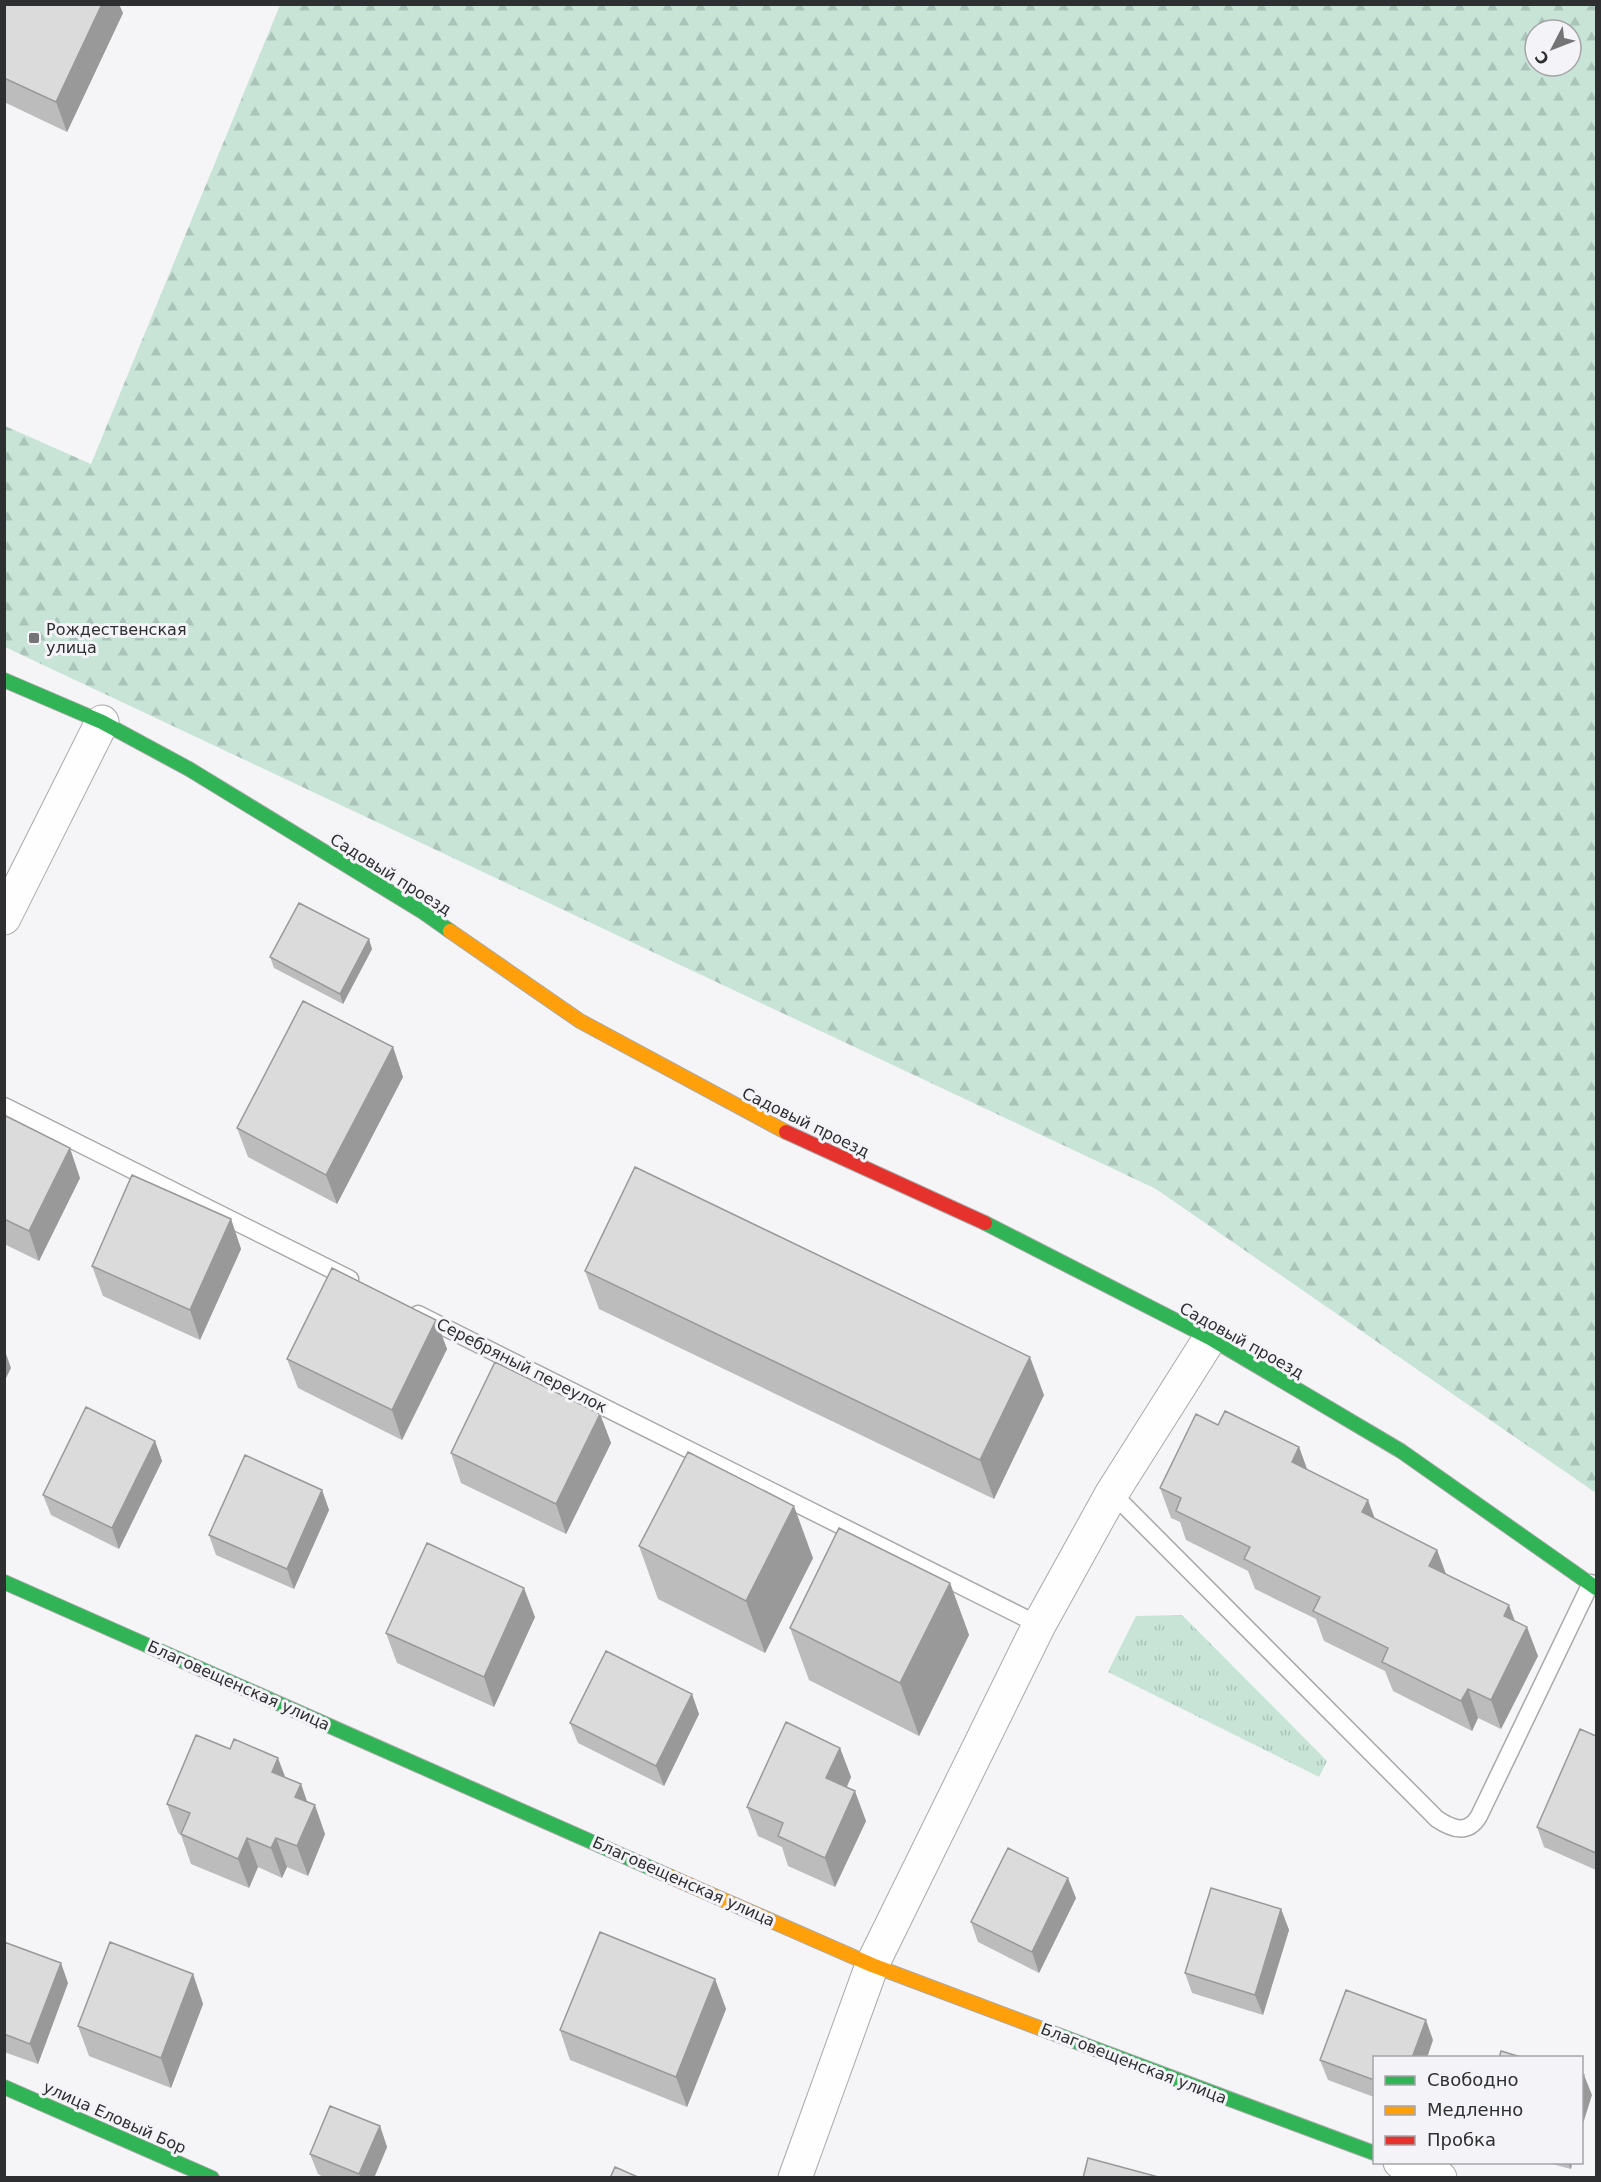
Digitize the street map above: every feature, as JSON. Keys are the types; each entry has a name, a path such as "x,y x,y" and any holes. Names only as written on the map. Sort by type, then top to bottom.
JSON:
{"street":[{"name":"Садовый проезд","path":"4,680 102,722 189,769 423,912 580,1021 770,1125 980,1221 1210,1338 1401,1451 1594,1585"},
{"path":"4,918 102,722"},
{"path":"795,2178 872,1965 1039,1625 1112,1493 1210,1338"},
{"name":"Благовещенская улица","path":"4,1581 872,1965 1373,2153"},
{"name":"улица Еловый Бор","path":"4,2087 212,2178"},
{"path":"1403,2164 1440,2178"}],"lane":[{"path":"4,1106 367,1288"},
{"name":"Серебряный переулок","path":"399,1304 1039,1625"},
{"path":"1112,1493 1437,1819 1451,1828 1466,1829 1475,1823 1594,1585"}],"green space":[{"path":"280,5 1596,5 1596,1493 1156,1189 5,647 5,426 91,464"},
{"path":"1182,1615 1327,1761 1319,1777 1108,1672 1136,1616"}],"building":[{"path":"4,4 102,4 56,102 4,78"},
{"path":"299,903 369,939 340,994 270,957"},
{"path":"303,1001 393,1047 326,1175 237,1128"},
{"path":"4,1115 70,1148 29,1231 4,1219"},
{"path":"635,1167 1030,1357 980,1460 585,1271"},
{"path":"132,1175 231,1219 190,1310 92,1266"},
{"path":"332,1268 436,1320 392,1410 287,1359"},
{"path":"495,1362 600,1414 556,1504 451,1453"},
{"path":"86,1407 155,1441 112,1528 43,1495"},
{"path":"1225,1411 1299,1447 1292,1462 1368,1500 1362,1512 1437,1550 1429,1566 1509,1605 1504,1616 1527,1627 1491,1700 1468,1689 1461,1701 1382,1662 1388,1648 1313,1611 1320,1597 1244,1559 1250,1547 1176,1511 1181,1498 1160,1488 1196,1414 1218,1425"},
{"path":"688,1452 794,1506 746,1601 639,1546"},
{"path":"245,1455 322,1490 287,1569 209,1535"},
{"path":"839,1528 950,1583 900,1683 790,1628"},
{"path":"427,1543 524,1588 484,1677 386,1633"},
{"path":"606,1651 692,1694 656,1766 570,1723"},
{"path":"786,1722 840,1748 826,1778 855,1791 825,1858 778,1836 783,1823 747,1807"},
{"path":"1580,1729 1596,1736 1596,1853 1537,1827"},
{"path":"196,1735 230,1749 234,1739 278,1758 272,1772 301,1784 295,1797 315,1805 297,1846 276,1838 271,1848 247,1838 238,1859 181,1834 190,1813 167,1804"},
{"path":"1008,1848 1068,1878 1032,1952 971,1922"},
{"path":"1211,1888 1281,1909 1255,1995 1185,1973"},
{"path":"600,1932 715,1979 676,2077 560,2030"},
{"path":"4,1942 61,1963 30,2044 4,2034"},
{"path":"110,1942 193,1974 161,2058 78,2026"},
{"path":"1346,1990 1426,2020 1413,2056 1373,2056 1373,2080 1320,2060"},
{"path":"1501,2051 1517,2056 1500,2056"},
{"path":"330,2106 380,2126 359,2174 310,2154"},
{"path":"1088,2158 1162,2178 1083,2178"},
{"path":"615,2167 640,2178 610,2178"}],"traffic: fast":[{"path":"4,680 102,722 189,769 423,912 450,931"},
{"path":"985,1223 1210,1338 1401,1451 1596,1588"},
{"path":"4,1582 671,1877"},
{"path":"1050,2032 1373,2153"},
{"path":"4,2087 212,2178"}],"traffic: slow":[{"path":"450,931 580,1021 786,1132"},
{"path":"671,1877 872,1965 1050,2032"}],"traffic: jam":[{"path":"786,1132 985,1223"}],"place":[{"name":"Рождественская улица","path":"34,638"}]}
